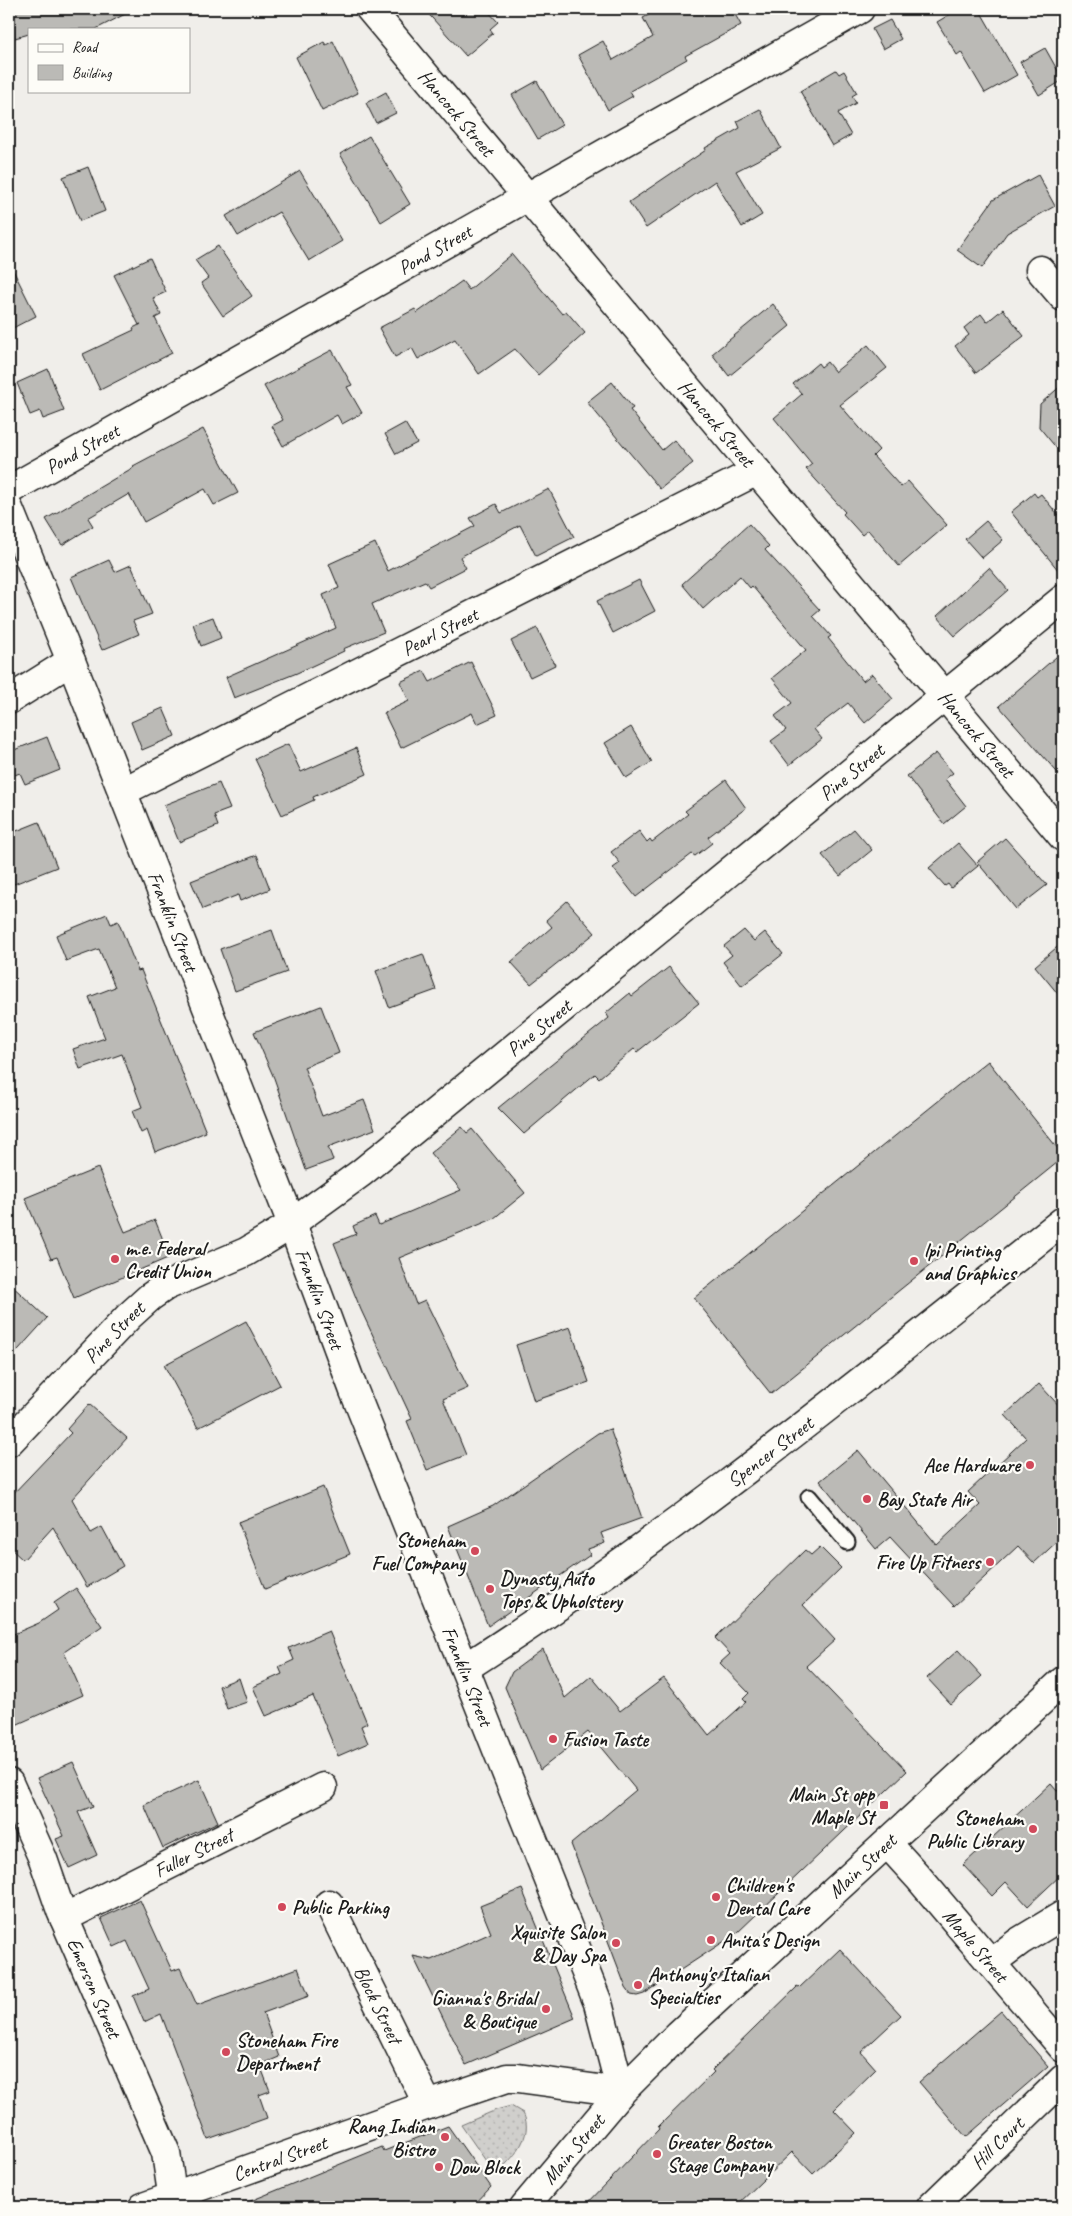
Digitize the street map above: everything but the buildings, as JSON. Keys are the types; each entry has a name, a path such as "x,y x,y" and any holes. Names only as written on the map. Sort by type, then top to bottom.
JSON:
{"street":[{"name":"Hancock Street","path":"370,9 1063,837"},
{"name":"Pond Street","path":"9,490 860,9"},
{"path":"1040,270 1063,298"},
{"name":"Pearl Street","path":"122,792 757,471"},
{"name":"Franklin Street","path":"9,510 71,661 292,1224 354,1391 598,2004 621,2092"},
{"name":"Pine Street","path":"9,1442 150,1297 177,1281 246,1252 292,1224 361,1173 1063,599"},
{"path":"9,700 71,661"},
{"name":"Spencer Street","path":"465,1668 586,1588 698,1507 1063,1221"},
{"name":"Main Street","path":"524,2207 621,2092 693,2021 888,1844 1063,1681"},
{"name":"Emerson Street","path":"9,1783 43,1859 64,1918 166,2153 173,2202"},
{"name":"Fuller Street","path":"64,1918 323,1787"},
{"name":"Maple Street","path":"888,1844 992,1962 1063,2048"},
{"name":"Block Street","path":"329,1904 428,2105"},
{"path":"992,1962 1020,1941 1063,1915"},
{"name":"Central Street","path":"143,2207 173,2202 428,2105 512,2078 621,2092"},
{"name":"Hill Court","path":"931,2207 1063,2079"}],"lane":[{"path":"809,1497 847,1542"}],"shaded area":[{"path":"511,2106 523,2113 526,2122 524,2139 514,2155 495,2174 461,2125 496,2110"}],"place":[{"name":"m.e. Federal Credit Union","path":"115,1259"},
{"name":"lpi Printing and Graphics","path":"914,1261"},
{"name":"Ace Hardware","path":"1030,1465"},
{"name":"Bay State Air","path":"867,1499"},
{"name":"Stoneham Fuel Company","path":"475,1551"},
{"name":"Fire Up Fitness","path":"990,1562"},
{"name":"Dynasty Auto Tops & Upholstery","path":"490,1589"},
{"name":"Fusion Taste","path":"553,1739"},
{"name":"Main St opp Maple St","path":"884,1805"},
{"name":"Stoneham Public Library","path":"1033,1829"},
{"name":"Children's Dental Care","path":"716,1897"},
{"name":"Public Parking","path":"282,1907"},
{"name":"Anita's Design","path":"711,1940"},
{"name":"Xquisite Salon & Day Spa","path":"616,1943"},
{"name":"Anthony's Italian Specialties","path":"638,1985"},
{"name":"Gianna's Bridal & Boutique","path":"546,2009"},
{"name":"Stoneham Fire Department","path":"226,2052"},
{"name":"Rang Indian Bistro","path":"445,2137"},
{"name":"Greater Boston Stage Company","path":"657,2154"},
{"name":"Dow Block","path":"439,2167"}]}
